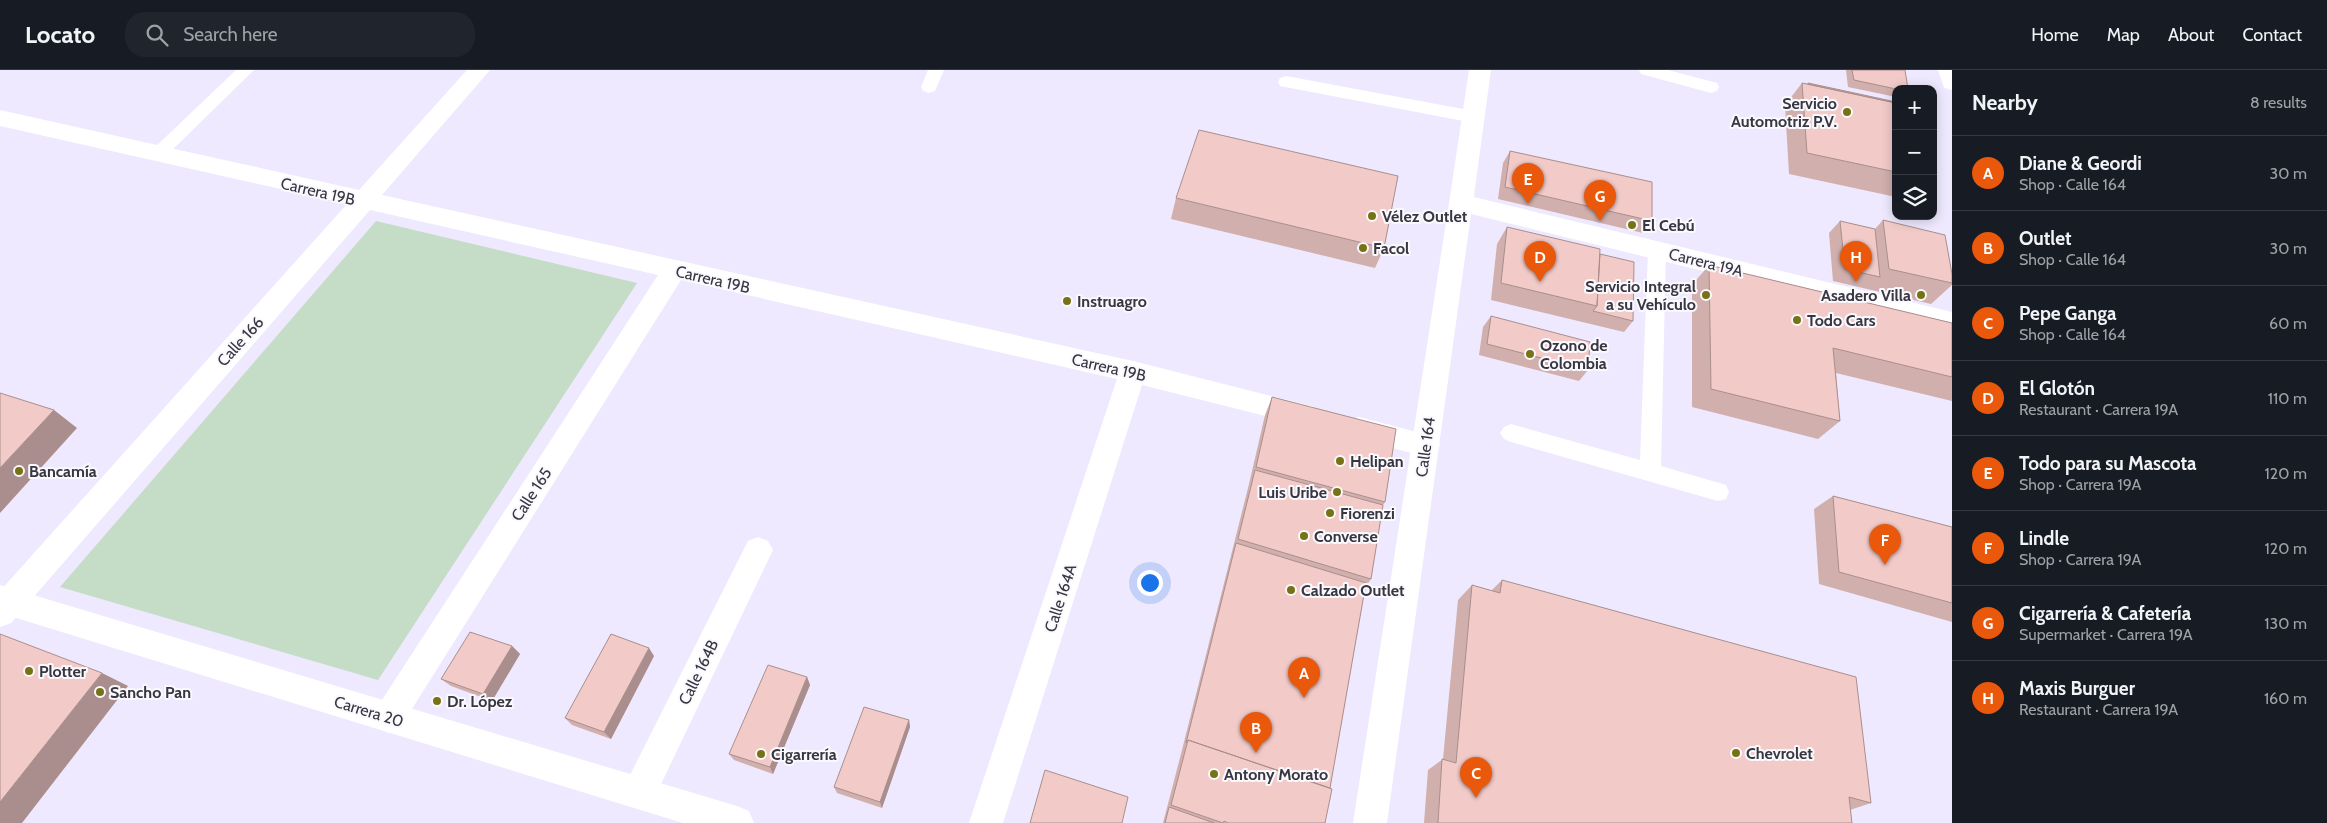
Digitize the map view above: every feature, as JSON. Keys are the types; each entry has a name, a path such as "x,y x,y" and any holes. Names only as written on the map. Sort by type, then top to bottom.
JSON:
{"street":[{"name":"Calle 166","path":"3,604 365,201 479,70"},
{"name":"Calle 164","path":"1370,823 1480,70"},
{"path":"1950,70 1952,83"},
{"name":"Carrera 19B","path":"0,118 1133,372 1426,445"},
{"name":"Carrera 19A","path":"1461,203 1952,322"},
{"name":"Calle 165","path":"389,717 674,270"},
{"name":"Calle 164A","path":"986,823 1133,372"},
{"name":"Calle 164B","path":"639,793 758,550"},
{"name":"Carrera 20","path":"3,604 389,717 737,823"}],"lane":[{"path":"158,154 246,70"},
{"path":"929,87 936,70"},
{"path":"1647,70 1711,87"},
{"path":"1286,82 1474,117"},
{"path":"1650,473 1657,250"},
{"path":"1511,433 1718,492"}],"green space":[{"path":"376,221 637,283 378,680 60,587"}],"building":[{"path":"1852,70 1905,70 1907,85 1892,85 1892,88 1854,80"},
{"path":"1802,83 1892,102 1892,171 1807,153"},
{"path":"1808,83 1892,102 1808,84"},
{"path":"1199,130 1398,176 1384,248 1176,198"},
{"path":"1510,151 1652,182 1652,221 1505,187"},
{"path":"1883,220 1945,235 1952,283 1889,269"},
{"path":"1840,221 1875,229 1880,277 1845,269"},
{"path":"1507,227 1600,249 1597,306 1501,283"},
{"path":"1600,254 1634,262 1633,321 1593,311 1597,306"},
{"path":"1709,265 1952,323 1952,377 1833,348 1840,421 1711,389"},
{"path":"1491,316 1590,342 1588,370 1487,344"},
{"path":"0,393 54,410 0,468"},
{"path":"1272,397 1396,429 1385,502 1256,467"},
{"name":"Converse","path":"1255,470 1383,505 1371,579 1238,539"},
{"path":"1833,496 1952,527 1952,603 1839,572"},
{"path":"1236,543 1366,583 1330,788 1188,740 1186,743"},
{"path":"1502,580 1856,677 1871,803 1849,797 1852,823 1438,823 1442,759 1456,763 1472,585 1500,593"},
{"path":"470,632 512,646 483,694 441,679"},
{"path":"0,634 102,673 0,802"},
{"path":"611,634 649,648 604,732 565,718"},
{"path":"768,665 807,677 770,767 729,754"},
{"path":"864,707 909,720 880,802 834,787"},
{"name":"Antony Morato","path":"1188,740 1332,789 1325,823 1228,823 1224,821 1223,823 1171,805"},
{"path":"1045,770 1128,797 1122,823 1030,823"},
{"path":"1169,807 1214,823 1165,823"}],"place":[{"name":"Servicio Automotriz P.V.","path":"1847,112"},
{"name":"Todo para su Mascota","path":"1528,204"},
{"name":"Vélez Outlet","path":"1372,216"},
{"name":"Cigarrería & Cafetería","path":"1600,221"},
{"name":"El Cebú","path":"1632,225"},
{"name":"Facol","path":"1363,248"},
{"name":"El Glotón","path":"1540,282"},
{"name":"Maxis Burguer","path":"1856,282"},
{"name":"Servicio Integral a su Vehículo","path":"1706,295"},
{"name":"Asadero Villa","path":"1921,295"},
{"name":"Instruagro","path":"1067,301"},
{"name":"Todo Cars","path":"1797,320"},
{"name":"Ozono de Colombia","path":"1530,354"},
{"name":"Helipan","path":"1340,461"},
{"name":"Bancamía","path":"19,471"},
{"name":"Luis Uribe","path":"1337,492"},
{"name":"Fiorenzi","path":"1330,513"},
{"name":"Converse","path":"1304,536"},
{"name":"Lindle","path":"1885,565"},
{"name":"Calzado Outlet","path":"1291,590"},
{"name":"Plotter","path":"29,671"},
{"name":"Sancho Pan","path":"100,692"},
{"name":"Diane & Geordi","path":"1304,698"},
{"name":"Dr. López","path":"437,701"},
{"name":"Outlet","path":"1256,753"},
{"name":"Chevrolet","path":"1736,753"},
{"name":"Cigarrería","path":"761,754"},
{"name":"Antony Morato","path":"1214,774"},
{"name":"Pepe Ganga","path":"1476,798"}]}
